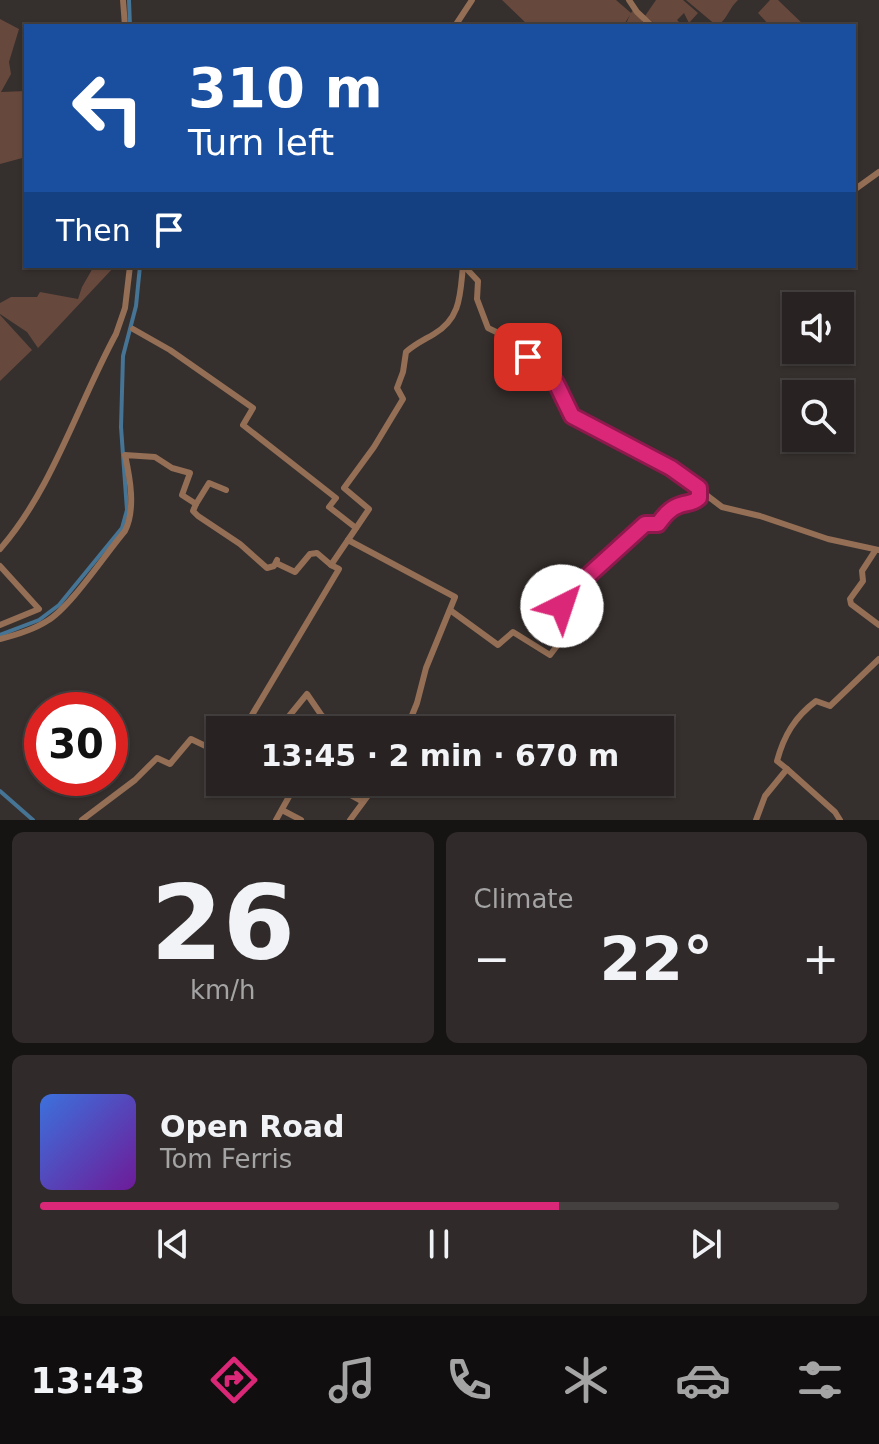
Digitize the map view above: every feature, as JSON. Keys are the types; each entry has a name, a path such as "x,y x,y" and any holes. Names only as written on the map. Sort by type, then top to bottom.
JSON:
{"street":[{"path":"123,0 125,24"},
{"path":"456,24 472,0"},
{"path":"629,0 650,24"},
{"path":"856,189 879,172"},
{"path":"0,549 23,522 42,488 116,334 125,308 130,268"},
{"path":"356,528 329,507 374,447 403,399 397,388 406,352 446,325 456,313 463,268"},
{"path":"465,268 478,281 477,299 488,328 517,342 537,372 556,383 572,416 671,468 722,507 877,551 862,571 863,581 850,599 851,604 879,625"},
{"path":"133,329 170,350 253,408 243,425 336,498"},
{"path":"0,639 24,633 49,621 125,531 132,508 125,455 155,457 172,468 190,473 182,495 196,504"},
{"path":"226,490 209,483 193,511 267,568 276,562 295,572 310,554 317,553 339,569 251,716"},
{"path":"331,565 369,509 344,488"},
{"path":"450,610 498,645 513,632 550,655 574,616 562,606 590,574 645,524 658,524 673,508 695,502 699,498 699,488"},
{"path":"348,540 455,597 426,668 412,716"},
{"path":"0,566 39,609 0,625"},
{"path":"840,820 835,812 777,761 786,734 802,713 816,701 830,706 879,659"},
{"path":"289,716 307,694 322,716"},
{"path":"82,820 135,780 157,758 170,764 191,739 206,746"},
{"path":"756,820 765,796 787,769"},
{"path":"276,820 289,796"},
{"path":"352,796 363,802"},
{"path":"350,820 368,796"},
{"path":"282,810 301,820"}],"shaded area":[{"path":"502,0 616,0 631,13 633,10 643,21 641,24 626,24 630,15 624,24 527,24"},
{"path":"656,0 683,0 698,13 689,23 684,13 677,20 681,24 655,24 645,16"},
{"path":"686,0 738,0 723,21 715,24"},
{"path":"770,0 778,0 803,24 768,24 758,13"},
{"path":"0,19 19,29 9,62 11,74 1,92 24,91 24,158 0,164"},
{"path":"93,268 113,268 38,348 27,332 0,314 0,303 11,297 37,297 40,292 78,299"},
{"path":"0,315 32,350 0,381"}],"waterway":[{"path":"129,0 130,24"},
{"path":"0,635 39,620 59,605 122,528 127,510 121,427 123,356 136,306 140,268"},
{"path":"0,791 33,820"}],"route":[{"path":"528,357 537,372 556,383 572,416 671,468 699,488 699,498 695,502 673,508 658,524 645,524 620,544 562,606"}]}
